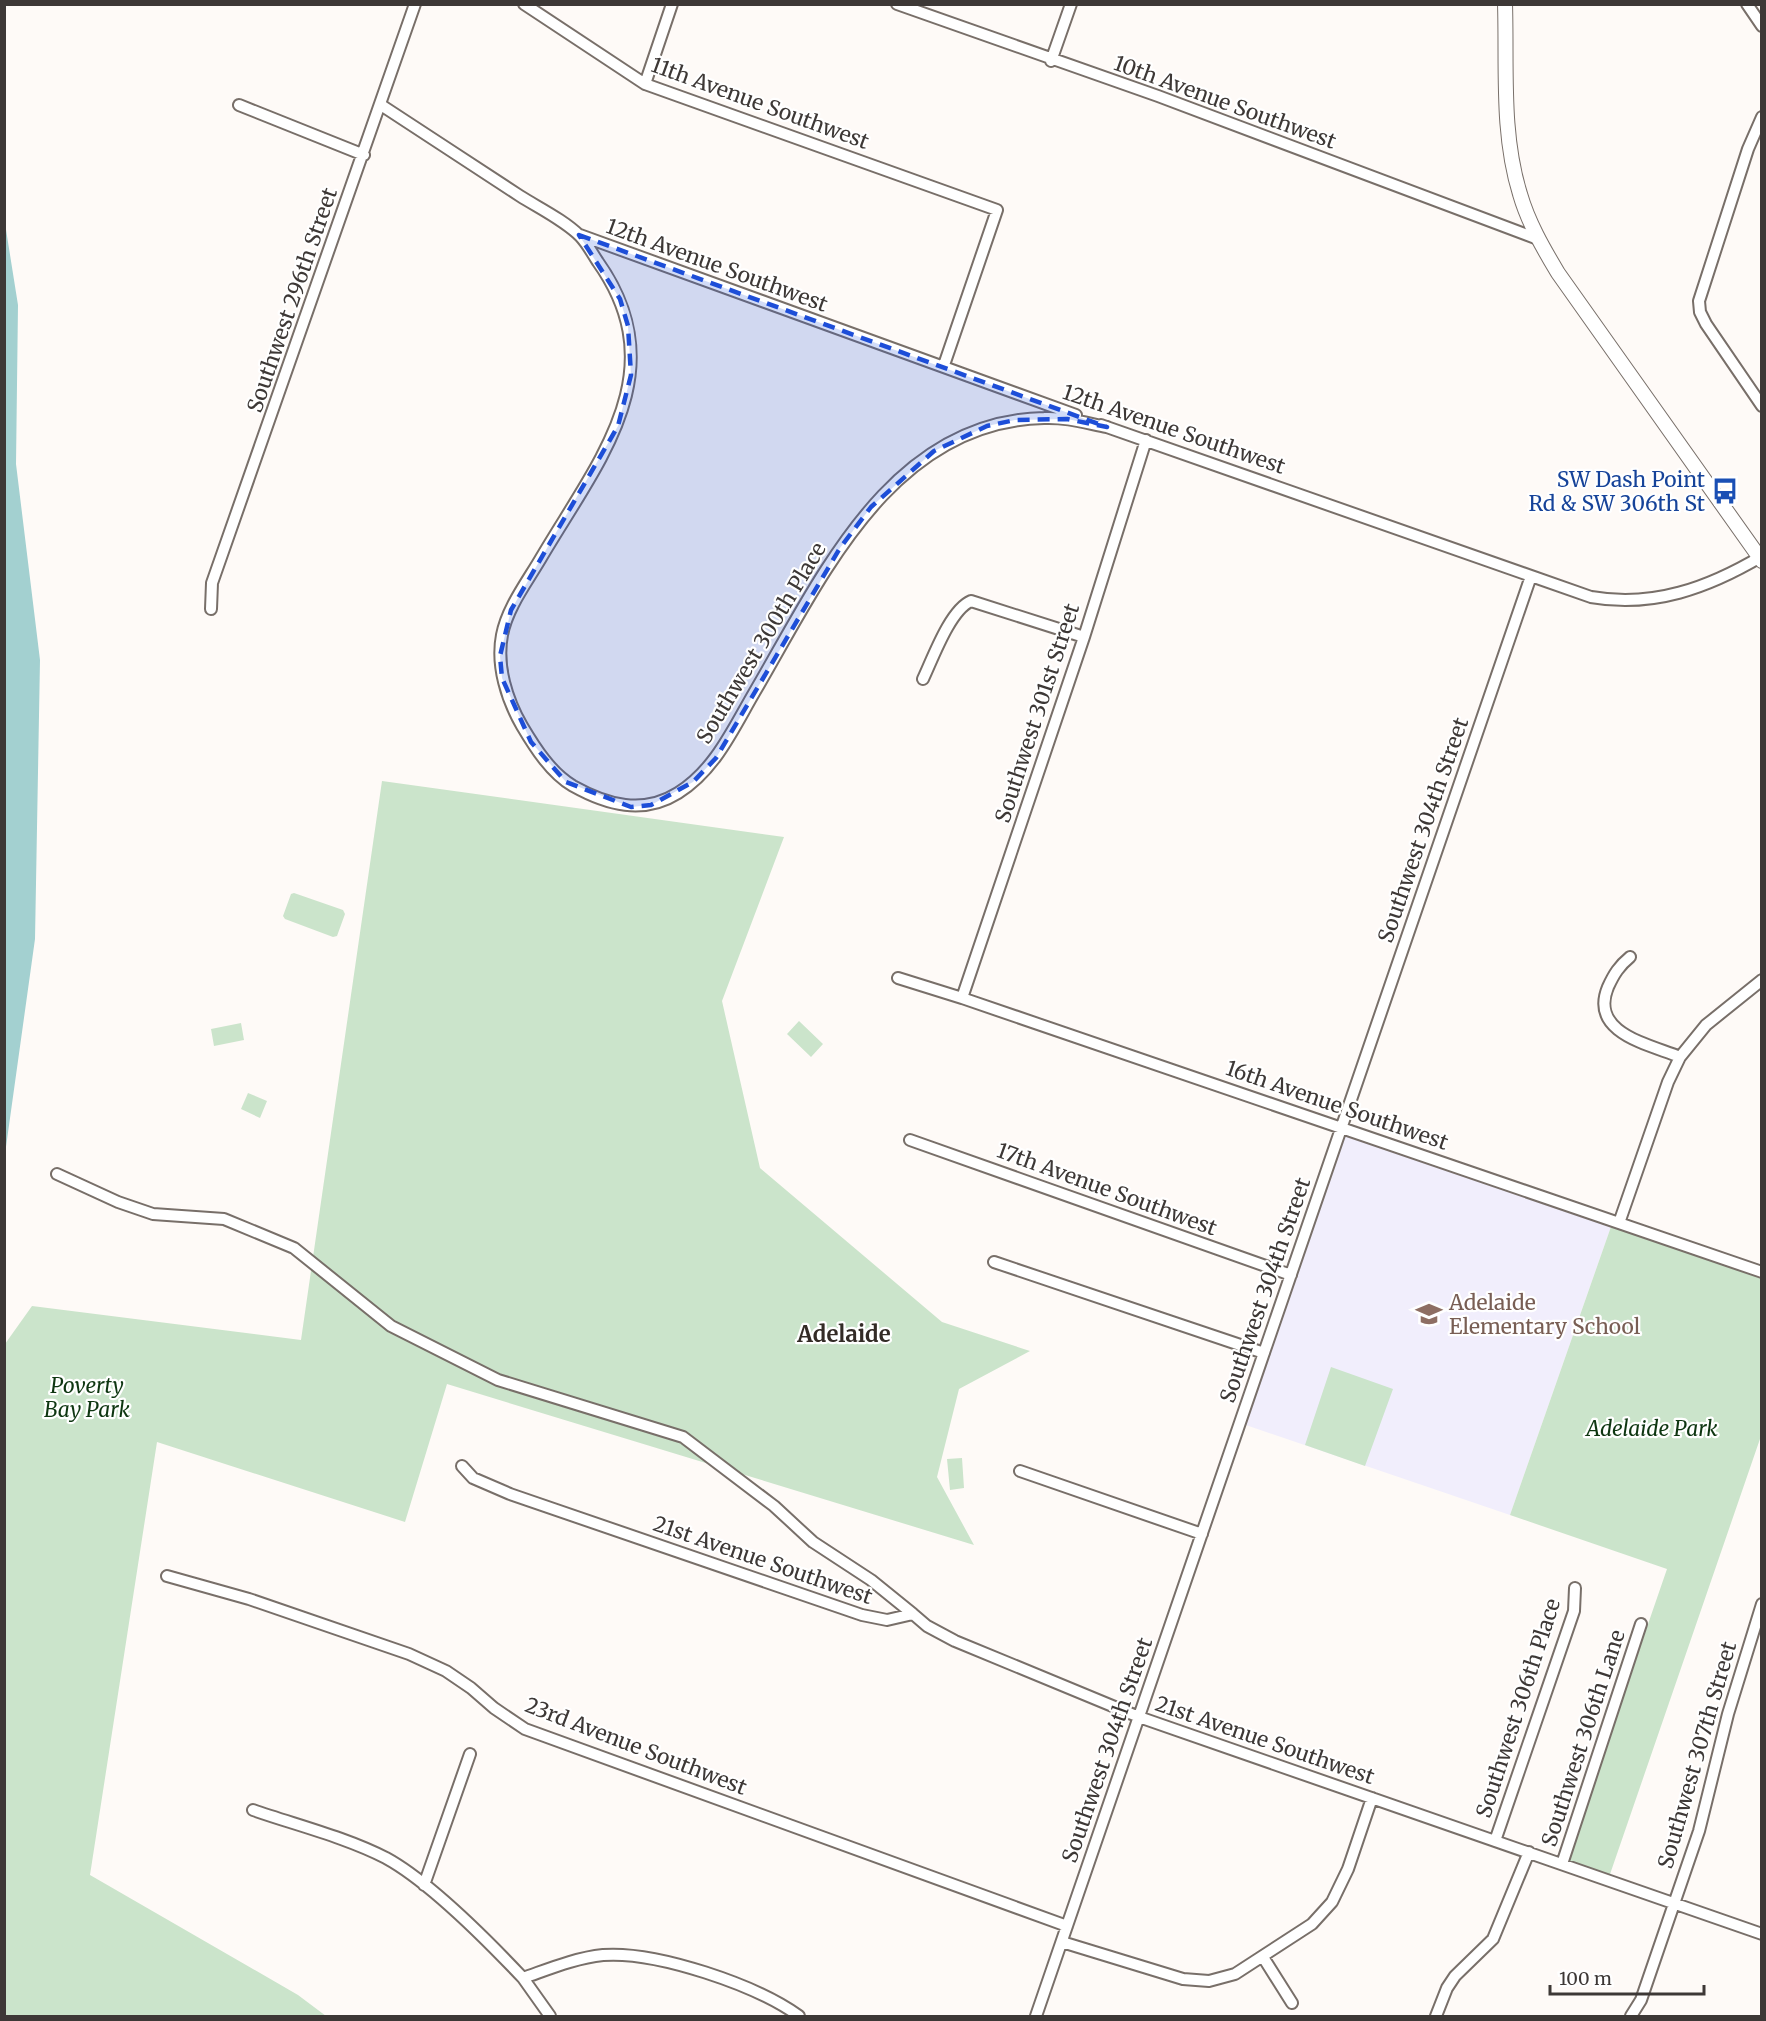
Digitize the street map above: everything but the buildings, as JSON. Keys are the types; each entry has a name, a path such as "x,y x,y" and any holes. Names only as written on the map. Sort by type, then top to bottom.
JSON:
{"main road":[{"path":"1506,4 1506,94 1510,147 1520,193 1538,239 1558,273 1761,559"}],"street":[{"name":"Southwest 296th Street","path":"211,609 212,583 364,155 415,4"},
{"name":"11th Avenue Southwest","path":"524,4 645,84 997,210 944,365"},
{"path":"645,84 672,4"},
{"name":"10th Avenue Southwest","path":"897,4 1051,61 1168,100 1538,239"},
{"path":"1051,61 1071,4"},
{"path":"1747,4 1761,26"},
{"path":"239,105 364,155"},
{"path":"381,105 579,235"},
{"path":"1761,117 1740,171 1699,301 1700,312 1706,324 1757,391 1761,406"},
{"name":"12th Avenue Southwest","path":"579,235 792,314 944,365 1107,427 1591,597 1646,601 1686,591 1761,559"},
{"name":"Southwest 300th Place","path":"579,235 608,275 620,298 628,326 632,353 631,375 618,426 511,610 501,638 500,656 502,678 518,718 545,761 566,782 603,800 631,807 651,805 676,795 693,782 716,758 803,604 840,548 871,507 914,466 934,451 987,426 1015,420 1067,418 1107,427"},
{"name":"Southwest 301st Street","path":"962,998 1084,637 1146,440"},
{"name":"Southwest 304th Street","path":"1036,2016 1531,576"},
{"path":"923,679 954,615 963,604 971,601 1084,637"},
{"path":"1630,957 1617,969 1606,992 1604,1012 1610,1024 1626,1034 1680,1057"},
{"name":"16th Avenue Southwest","path":"898,978 1342,1127 1761,1272"},
{"path":"1620,1223 1668,1082 1680,1057 1706,1025 1761,980"},
{"name":"17th Avenue Southwest","path":"909,1140 1291,1275"},
{"path":"57,1174 118,1202 153,1214 224,1219 294,1248 391,1326 498,1380 683,1437 774,1506 813,1542 871,1580 913,1614"},
{"path":"994,1262 1264,1353"},
{"name":"21st Avenue Southwest","path":"462,1466 474,1478 510,1494 845,1609 882,1620 913,1614 927,1626 955,1641 1139,1718 1761,1934"},
{"path":"1020,1471 1202,1533"},
{"name":"23rd Avenue Southwest","path":"167,1576 249,1599 409,1654 446,1671 525,1729 1067,1926"},
{"name":"Southwest 306th Place","path":"1495,1840 1574,1611 1575,1588"},
{"name":"Southwest 307th Street","path":"1631,2016 1641,2000 1709,1801 1728,1714 1761,1604"},
{"name":"Southwest 306th Lane","path":"1562,1864 1641,1624"},
{"path":"424,1885 470,1754"},
{"path":"1062,1942 1172,1976 1194,1980 1214,1980 1235,1974 1312,1924 1332,1902 1348,1869 1372,1798"},
{"path":"253,1810 376,1854 424,1885 523,1978 550,2016"},
{"path":"1436,2016 1447,1988 1455,1976 1493,1939 1529,1852"},
{"path":"523,1978 594,1956 637,1958 696,1970 738,1984 772,1998 799,2016"},
{"path":"1263,1957 1292,2003"}],"highlighted area":[{"path":"579,235 1107,427 1067,419 1015,420 987,426 934,451 871,507 840,548 716,758 693,782 651,805 631,807 566,782 531,742 502,678 500,656 511,610 618,426 631,375 628,326 620,299"}],"shaded area":[{"name":"Adelaide Elementary School","path":"1342,1127 1613,1221 1510,1515 1240,1423"}],"green space":[{"name":"Poverty Bay Park","path":"382,781 784,837 722,1001 760,1168 942,1322 1030,1351 959,1389 937,1477 974,1545 447,1384 405,1522 157,1442 90,1875 298,1995 326,2016 5,2016 5,1344 32,1306 301,1340"},
{"path":"294,893 343,910 345,914 337,936 333,937 285,919 283,916 291,894"},
{"path":"799,1021 823,1044 811,1057 787,1034"},
{"path":"241,1023 244,1040 214,1046 211,1029"},
{"path":"248,1093 267,1101 260,1118 241,1109"},
{"name":"Adelaide Park","path":"1613,1221 1761,1272 1761,1436 1608,1880 1565,1865 1667,1569 1510,1515"},
{"path":"1331,1367 1393,1389 1365,1466 1305,1445"},
{"path":"962,1458 964,1488 950,1490 947,1459"}],"water":[{"path":"4,217 18,305 16,464 40,660 35,939 5,1154"}],"place":[{"name":"SW Dash Point Rd & SW 306th St","path":"1725,491"},
{"name":"Adelaide Elementary School","path":"1429,1314"}],"district":[{"name":"Adelaide","path":"844,1334"}]}
